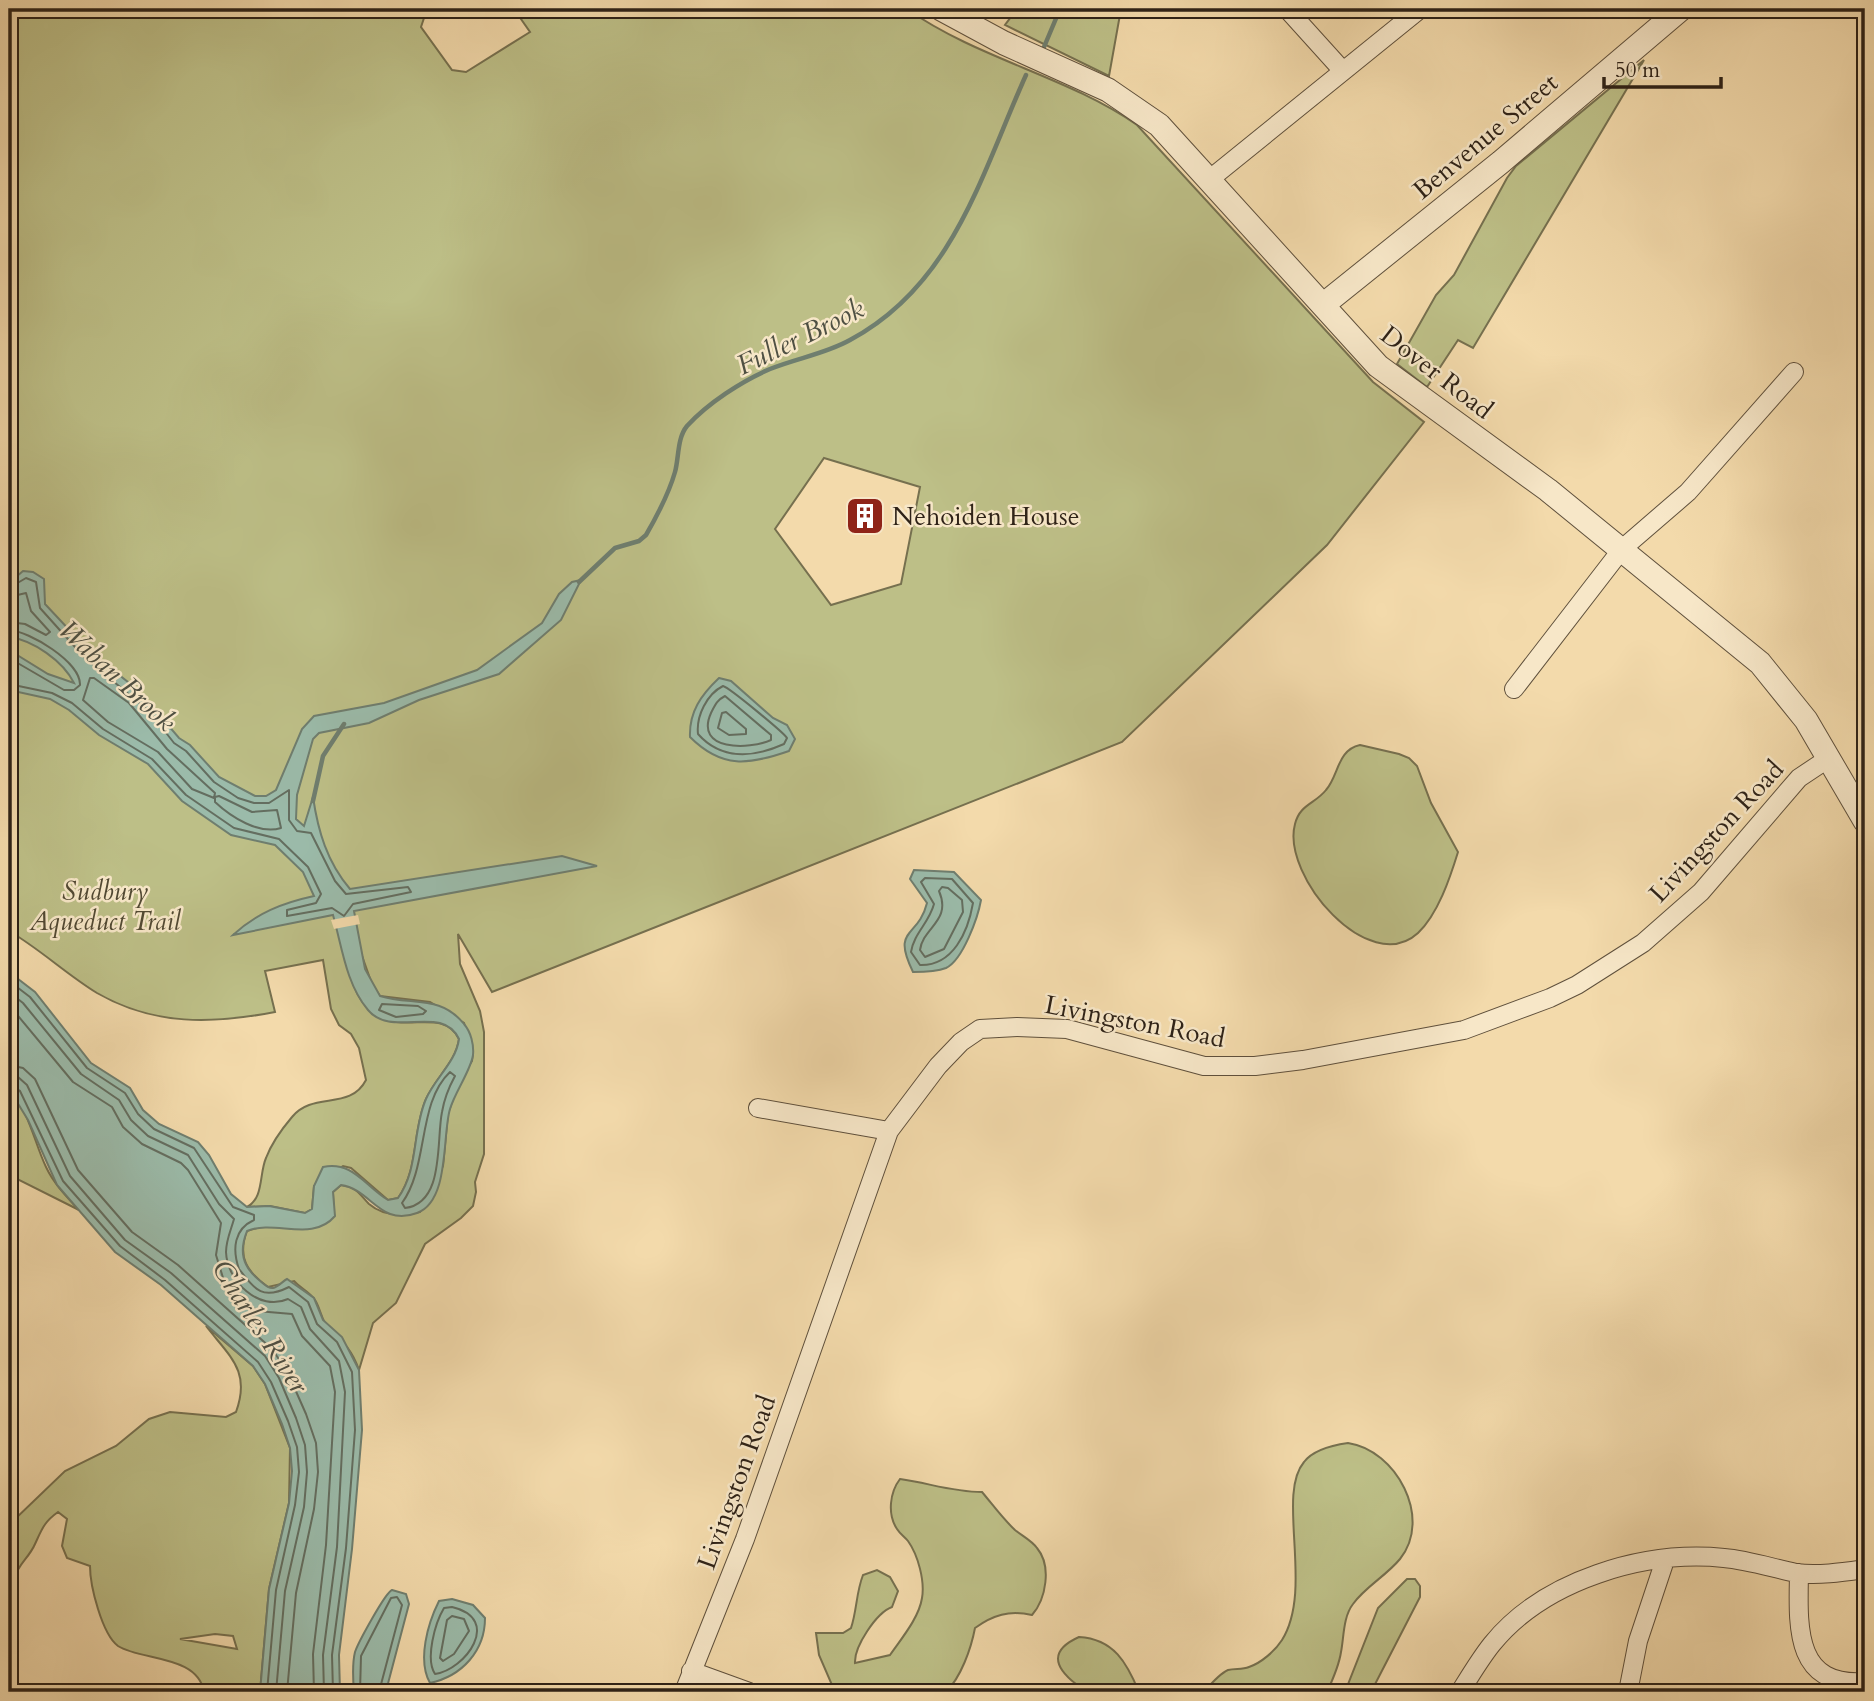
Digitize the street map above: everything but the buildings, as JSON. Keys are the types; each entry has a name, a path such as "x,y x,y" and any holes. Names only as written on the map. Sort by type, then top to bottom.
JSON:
{"street":[{"name":"Dover Road","path":"941,9 989,36 1129,102 1159,125 1366,354 1392,378 1533,479 1760,663 1796,706 1865,821"},
{"path":"1287,9 1343,71"},
{"path":"1210,179 1420,9"},
{"name":"Benvenue Street","path":"1323,305 1494,168 1681,9"},
{"path":"1514,689 1622,549 1688,492 1794,372"},
{"name":"Livingston Road","path":"684,1692 745,1539 889,1131 938,1066 961,1042 980,1029 1067,1029 1204,1066 1255,1066 1303,1060 1464,1030 1520,1010 1577,985 1643,943 1675,918 1701,892 1799,778 1829,758"},
{"path":"758,1108 889,1131"},
{"path":"1460,1692 1501,1635 1552,1596 1605,1571 1665,1560 1711,1557 1800,1573 1865,1569"},
{"path":"1628,1692 1641,1630 1665,1560"},
{"path":"1800,1573 1798,1611 1807,1655 1815,1669 1824,1677 1839,1681 1865,1682"},
{"path":"691,1671 749,1692"}],"green space":[{"name":"Sudbury Aqueduct Trail","path":"9,9 427,9 421,27 452,70 466,72 530,32 514,9 907,9 963,41 1111,108 1137,125 1373,382 1424,422 1327,545 1122,742 492,992 458,934 460,964 480,1011 484,1032 484,1154 475,1182 473,1206 425,1244 396,1303 373,1323 359,1370 347,1347 327,1326 310,1295 294,1281 268,1287 254,1276 244,1256 244,1240 247,1231 267,1225 294,1229 334,1216 333,1192 341,1185 354,1189 369,1204 381,1211 400,1215 420,1212 443,1166 448,1114 459,1082 472,1061 473,1052 464,1023 430,1002 380,996 372,984 361,953 345,955 355,989 369,1010 385,1020 435,1022 449,1027 459,1039 450,1063 426,1099 405,1187 398,1198 388,1200 351,1168 343,1166 314,1186 312,1209 305,1213 270,1206 247,1207 259,1192 264,1164 271,1147 292,1117 310,1105 351,1095 366,1080 359,1048 351,1034 339,1025 331,1009 323,960 265,971 275,1012 229,1019 162,1017 118,1004 97,993 9,931","holes":["824,458 920,487 901,584 831,605 775,529"]},
{"path":"1017,9 1121,9 1109,76 1005,25"},
{"path":"1644,60 1473,348 1458,340 1427,387 1397,364 1436,295 1454,275 1507,178 1516,166"},
{"path":"1360,745 1399,754 1409,758 1417,766 1431,803 1458,852 1432,916 1418,933 1398,943 1376,942 1354,932 1333,915 1315,893 1301,869 1294,845 1295,824 1300,812 1322,795 1343,757 1352,748"},
{"path":"9,1089 22,1107 49,1173 79,1210 9,1175"},
{"path":"206,1326 253,1366 265,1384 290,1448 289,1503 269,1589 260,1692 204,1692 200,1680 180,1665 118,1646 107,1631 98,1609 90,1566 67,1558 62,1546 67,1519 58,1512 44,1526 14,1579 9,1580 9,1536 14,1520 65,1471 116,1446 149,1419 170,1412 226,1417 236,1412 241,1386 236,1365","holes":["215,1634 233,1636 237,1649 180,1639"]},
{"path":"1348,1443 1365,1448 1381,1458 1394,1472 1411,1506 1413,1525 1409,1543 1400,1559 1363,1592 1350,1609 1339,1662 1327,1692 1204,1692 1225,1672 1246,1668 1263,1660 1282,1640 1291,1619 1295,1595 1293,1497 1296,1477 1304,1462 1313,1454"},
{"path":"900,1479 982,1492 1006,1521 1042,1555 1046,1573 1044,1592 1032,1615 1002,1615 975,1628 965,1662 946,1692 835,1692 819,1655 816,1633 843,1633 851,1628 863,1575 877,1570 890,1577 898,1591 892,1607 879,1616 867,1631 858,1648 855,1663 890,1655 909,1628 920,1606 922,1576 918,1561 892,1517 892,1497"},
{"path":"1407,1579 1415,1579 1420,1586 1420,1597 1371,1692 1345,1692 1378,1608"},
{"path":"1079,1637 1101,1642 1118,1654 1139,1692 1088,1692 1068,1677 1059,1665 1059,1653 1063,1647"}],"water":[{"path":"23,571 33,572 44,579 45,604 89,651 138,690 179,738 190,745 219,777 255,796 266,796 276,790 302,729 314,716 384,703 477,670 542,623 559,594 572,582 581,580 561,620 499,674 419,700 369,723 319,733 313,739 297,795 296,819 304,826 313,797 325,846 335,868 350,889 562,856 597,866 354,911 365,969 380,996 425,1002 445,1008 464,1024 472,1039 472,1061 450,1109 440,1182 428,1206 417,1213 394,1215 360,1193 341,1185 333,1192 335,1216 326,1224 304,1229 269,1227 247,1231 243,1252 253,1275 271,1288 287,1279 314,1298 323,1320 342,1337 359,1370 362,1430 352,1549 339,1655 340,1692 260,1692 269,1589 289,1503 292,1471 290,1448 282,1424 265,1384 253,1366 161,1285 115,1252 57,1185 28,1120 9,1089 9,972 35,992 91,1063 130,1088 143,1110 159,1124 198,1142 209,1155 231,1194 247,1207 269,1206 305,1213 312,1209 314,1186 323,1167 333,1166 350,1171 388,1200 398,1198 409,1175 426,1099 450,1063 459,1039 451,1029 441,1023 390,1022 378,1018 368,1010 350,977 333,915 233,935 270,910 314,896 303,872 275,845 231,835 182,801 148,764 99,735 69,710 50,699 9,690 9,650 48,674 74,683 63,667 46,653 28,642 9,637 9,583"},
{"path":"719,678 731,681 773,718 787,725 795,739 789,751 761,759 736,761 713,755 690,737 697,704"},
{"path":"914,870 954,872 981,900 973,927 958,956 946,968 930,972 913,972 905,947 908,934 918,923 927,903 910,879"},
{"path":"392,1590 406,1594 409,1604 386,1691 354,1692 355,1652 366,1629"},
{"path":"452,1599 473,1605 485,1618 484,1630 470,1660 452,1675 430,1683 424,1664 428,1631 439,1601"}],"pier":[{"path":"358,915 360,924 334,929 331,920"}],"waterway":[{"name":"Fuller Brook","path":"1044,47 1060,9"},
{"name":"Fuller Brook","path":"579,582 615,548 639,541 646,535 672,480 684,431 705,409 759,374 850,340 885,317 915,289 960,224 1026,75"},
{"name":"Fuller Brook","path":"313,801 323,756 344,724"}],"place":[{"name":"Nehoiden House","path":"865,516"}],"water label":[{"name":"Waban Brook","path":"118,675"},
{"name":"Charles River","path":"261,1326"}]}
